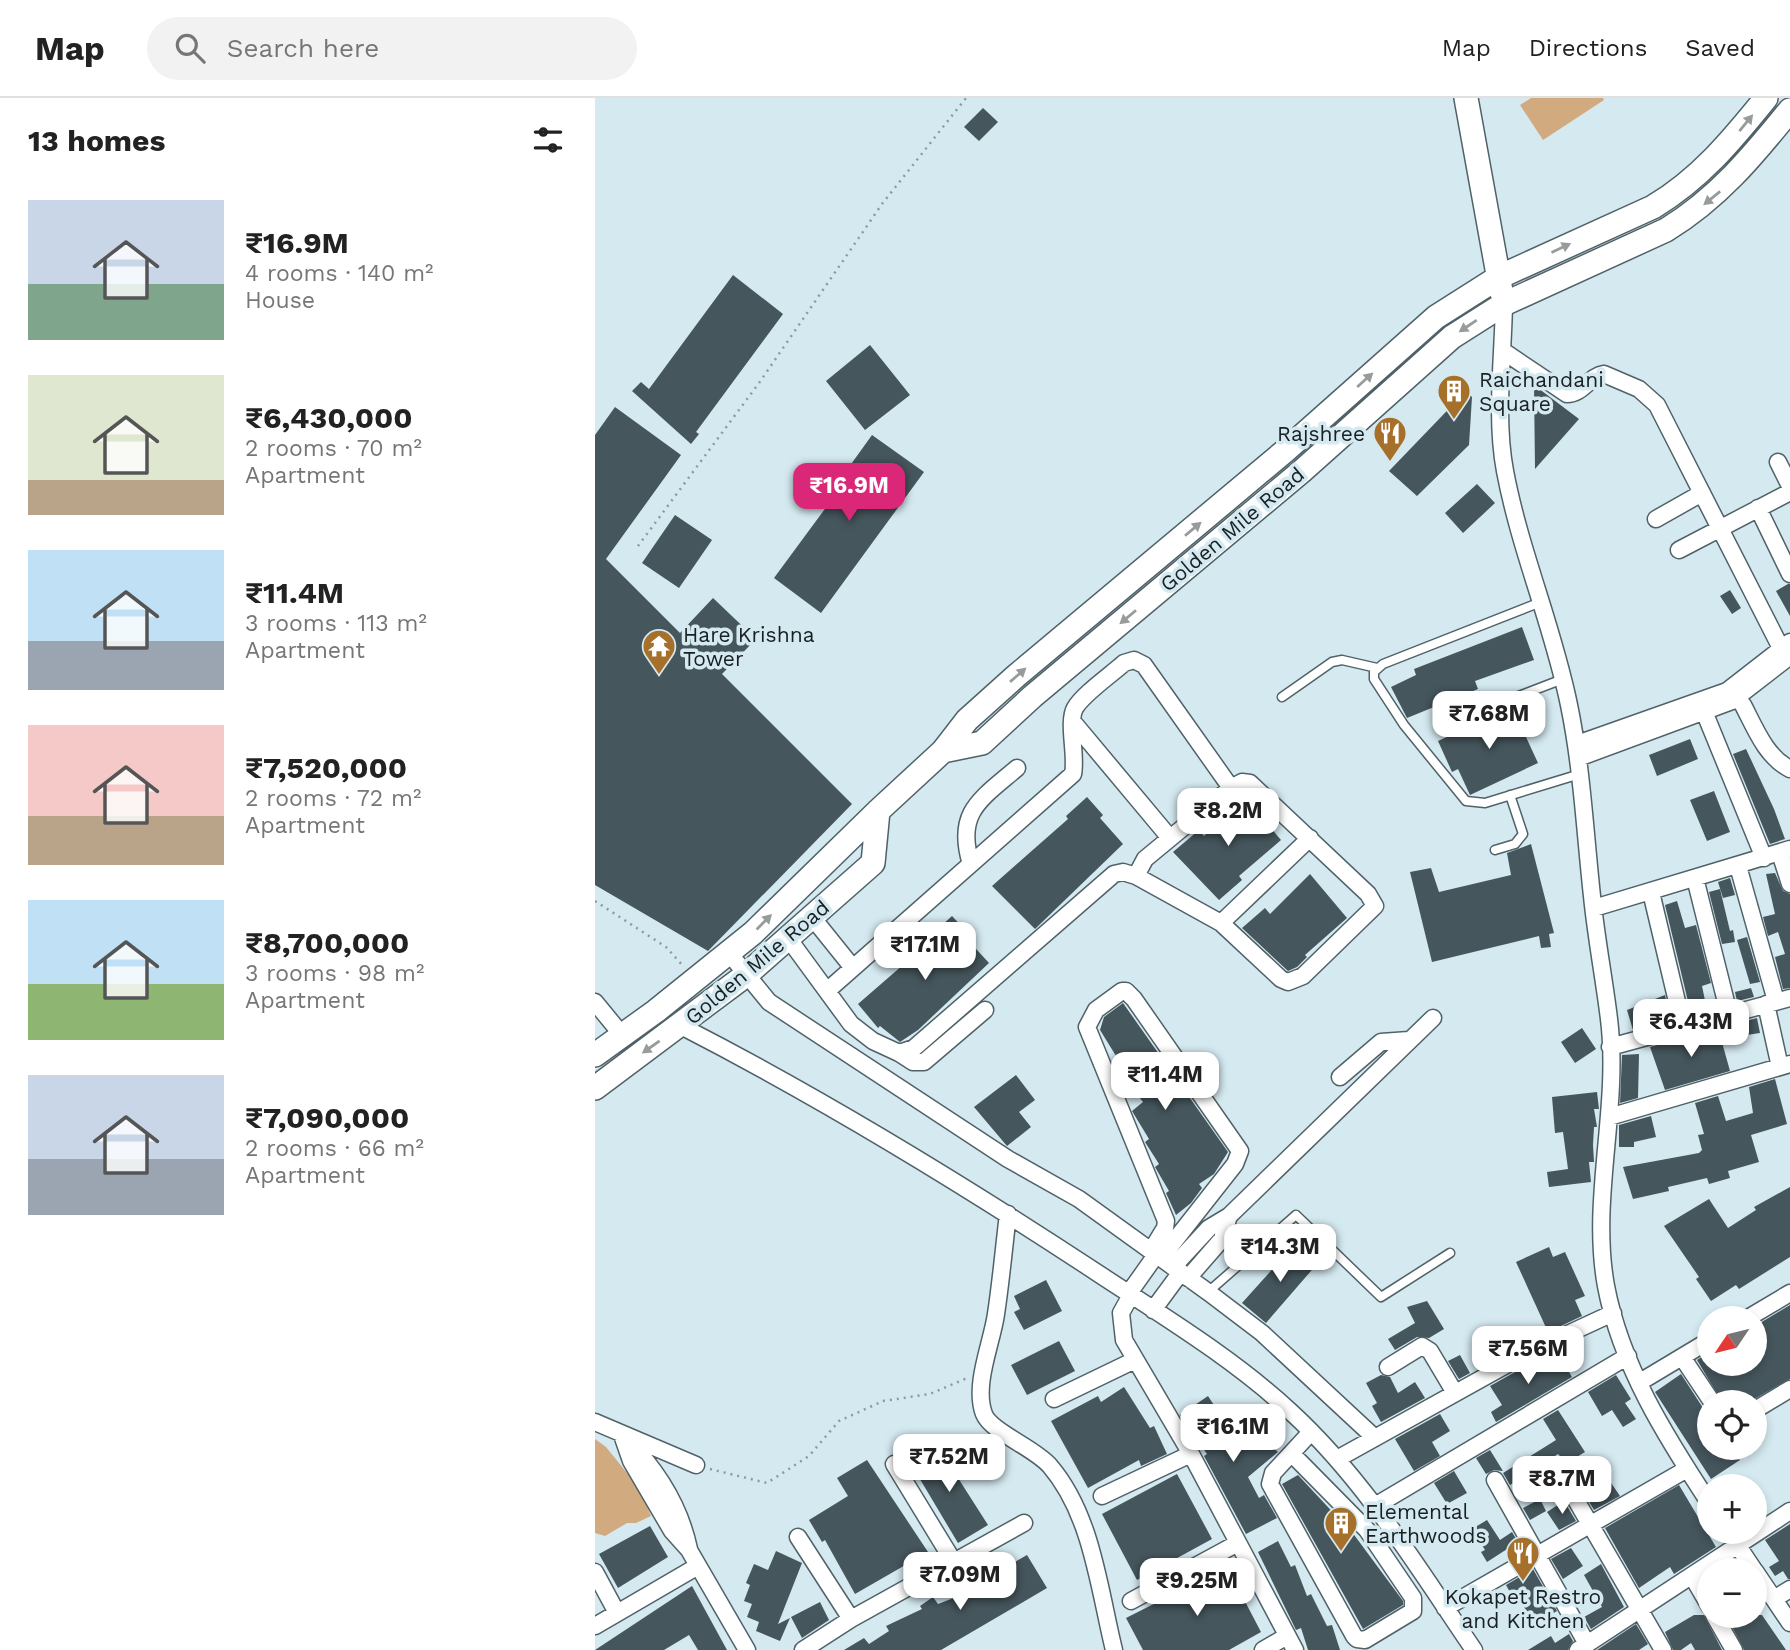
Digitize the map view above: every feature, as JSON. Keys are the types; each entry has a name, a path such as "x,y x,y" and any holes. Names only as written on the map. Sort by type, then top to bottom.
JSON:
{"street":[{"path":"1466,98 1504,304 1504,467 1515,517 1563,679 1578,759 1610,1024 1609,1117 1602,1225 1606,1285 1613,1313 1641,1386 1663,1432 1697,1484"},
{"name":"Golden Mile Road","path":"595,1055 729,953 943,751 967,720 1265,468 1436,317 1499,276 1674,195 1716,158 1766,98"},
{"name":"Golden Mile Road","path":"943,751 982,743 1033,696 1302,471 1452,337 1504,304 1665,230 1720,191 1790,110"},
{"path":"1716,158 1735,175"},
{"path":"1503,351 1567,394 1575,393 1593,377 1604,374 1648,395 1657,405 1787,651 1732,701 1702,707 1578,759"},
{"path":"1778,462 1790,486"},
{"path":"1679,550 1790,492"},
{"path":"1656,519 1702,493"},
{"path":"1758,509 1790,574"},
{"path":"828,990 1073,774 1076,762 1073,722 1075,707 1124,663 1138,661 1231,788"},
{"path":"1743,705 1761,740 1781,765 1790,769"},
{"path":"1702,707 1763,858"},
{"path":"1073,722 1170,838"},
{"path":"971,864 965,839 968,817 981,799 1017,768"},
{"path":"899,1053 914,1048 1100,884 1123,872 1136,876 1221,923 1281,979 1288,982 1303,976 1372,912 1375,906 1368,894 1250,783 1242,782 1231,788 1145,859 1136,876"},
{"name":"Golden Mile Road","path":"595,1088 746,975 873,863 878,811"},
{"path":"1221,923 1310,838"},
{"path":"1594,908 1785,851 1790,884"},
{"path":"1609,1117 1785,1065 1777,1001 1738,866"},
{"path":"1695,878 1729,1014"},
{"path":"1651,891 1683,1027"},
{"path":"811,917 853,968"},
{"path":"788,938 851,1024 873,1041 913,1062 924,1062 985,1010"},
{"path":"729,953 769,1002 1008,1159 1079,1199 1208,1292 1262,1333 1375,1438"},
{"path":"1153,1310 1168,1263 1173,1229 1087,1027 1091,1015 1122,991 1126,991 1134,999 1240,1151 1235,1164 1173,1229"},
{"path":"1610,1047 1777,1001"},
{"path":"595,1002 622,1035"},
{"path":"1263,1650 1291,1643 1191,1454 1124,1340 1121,1313 1128,1293 1168,1263 1222,1239 1229,1216 1433,1018"},
{"path":"681,1026 813,1097 1008,1214 1153,1310 1236,1368 1291,1411 1337,1459 1374,1506 1474,1650"},
{"path":"1340,1077 1381,1042 1409,1040"},
{"path":"1334,1113 1345,1085 1382,1050"},
{"path":"1008,1214 996,1317 982,1371 983,1407 986,1417 1031,1447 1050,1466 1073,1502 1104,1600 1114,1650"},
{"path":"1767,1307 1790,1293"},
{"path":"1337,1459 1531,1351 1613,1313"},
{"path":"1388,1367 1422,1346 1430,1351 1455,1393"},
{"path":"1641,1386 1697,1350"},
{"path":"1374,1506 1628,1356"},
{"path":"1054,1399 1135,1360"},
{"path":"1684,1360 1703,1390"},
{"path":"1767,1403 1790,1389"},
{"path":"595,1422 622,1436 696,1465"},
{"path":"622,1436 631,1461 672,1531 689,1550 747,1650"},
{"path":"1296,1457 1367,1530 1413,1598 1413,1611 1365,1640 1354,1636 1273,1491 1270,1477 1296,1457 1315,1436"},
{"path":"1101,1496 1191,1454"},
{"path":"894,1464 955,1564"},
{"path":"1558,1469 1659,1648"},
{"path":"1445,1608 1687,1469"},
{"path":"1495,1480 1538,1555 1582,1647 1790,1511"},
{"path":"803,1650 851,1619 955,1564 1024,1523"},
{"path":"798,1537 851,1619"},
{"path":"1131,1601 1238,1543"},
{"path":"1738,1545 1747,1558"},
{"path":"595,1626 698,1566"},
{"path":"595,1572 617,1613"},
{"path":"1692,1576 1697,1585"},
{"path":"1767,1588 1790,1623"},
{"path":"1774,1599 1790,1589"},
{"path":"1721,1628 1734,1650"}],"lane":[{"path":"1282,697 1332,662 1342,660 1377,668 1541,602"},
{"path":"1377,668 1374,678 1404,725 1466,801 1485,803 1510,795 1578,759"},
{"path":"1456,720 1563,679"},
{"path":"1495,850 1515,844 1523,834 1510,795"},
{"path":"1208,1292 1296,1215 1381,1297 1450,1253"}],"path":[{"path":"638,546 759,383 882,204 967,98"},
{"path":"595,901 666,947 696,980"},
{"path":"696,1465 767,1483 809,1456 839,1421 883,1401 940,1392 982,1371"}],"shaded area":[{"path":"1531,98 1604,100 1543,140 1520,105"},
{"path":"595,1439 606,1447 640,1489 651,1516 636,1523 627,1523 605,1536 595,1533"}],"building":[{"path":"983,108 998,122 979,141 964,127"},
{"path":"733,275 783,314 696,432 699,434 691,444 632,391 641,382 649,389"},
{"path":"870,345 910,395 865,430 826,381"},
{"path":"1534,385 1579,419 1535,469"},
{"name":"Raichandani Square","path":"1466,391 1472,397 1469,445 1417,496 1389,471"},
{"name":"Hare Krishna Tower","path":"615,407 681,455 606,559 680,633 713,598 756,639 722,674 852,804 708,951 595,885 595,435"},
{"path":"872,435 924,472 821,613 774,578 830,502 826,499"},
{"path":"1477,484 1495,503 1463,533 1445,513"},
{"path":"675,515 712,540 679,588 642,563"},
{"path":"1790,584 1790,616 1776,591"},
{"path":"1730,590 1741,608 1732,614 1720,596"},
{"path":"1522,627 1534,660 1475,681 1478,689 1407,718 1391,687 1416,675 1414,669"},
{"path":"1512,707 1538,763 1470,795 1458,769 1452,772 1438,741"},
{"path":"1690,739 1698,759 1657,776 1649,755"},
{"path":"1746,749 1785,839 1770,844 1733,754"},
{"path":"1714,791 1730,832 1707,841 1690,800"},
{"path":"1244,796 1281,840 1239,876 1242,880 1219,900 1173,852 1199,830 1204,836"},
{"path":"1087,797 1103,815 1100,818 1123,844 1035,929 992,886 1068,819 1066,816"},
{"path":"1531,844 1554,933 1549,934 1551,947 1541,948 1539,936 1432,962 1410,872 1431,868 1439,892 1511,875 1507,853"},
{"path":"1775,873 1783,891 1790,894 1790,988 1783,989 1775,957 1785,954 1778,932 1768,936 1763,917 1775,914 1766,874"},
{"path":"1310,874 1347,918 1305,955 1307,957 1297,967 1288,971 1242,928 1265,908 1270,914"},
{"path":"1730,878 1735,895 1723,898 1718,882"},
{"path":"1720,889 1735,942 1722,944 1709,892"},
{"path":"1677,901 1685,928 1696,925 1711,983 1702,986 1707,1010 1691,1014 1665,905"},
{"path":"952,916 969,934 965,937 989,963 918,1030 900,1042 880,1026 878,1028 858,1004 934,938 931,935"},
{"path":"1747,937 1760,982 1750,984 1737,940"},
{"path":"1751,988 1754,997 1737,1001 1735,992"},
{"path":"1665,995 1670,1020 1643,1027 1641,1020 1641,1028 1633,1030 1627,1010"},
{"path":"1123,1003 1228,1152 1214,1174 1199,1184 1202,1188 1191,1203 1176,1215 1166,1193 1169,1191 1155,1167 1159,1164 1145,1142 1149,1139 1132,1111 1143,1102 1120,1072 1121,1064 1100,1030 1104,1017"},
{"path":"1757,1018 1760,1033 1740,1036 1738,1023"},
{"path":"1582,1028 1596,1049 1575,1063 1561,1042"},
{"path":"1718,1028 1730,1071 1665,1090 1650,1047"},
{"path":"1639,1054 1638,1098 1620,1103 1622,1055"},
{"path":"1016,1075 1035,1100 1019,1112 1031,1127 1007,1146 974,1107"},
{"path":"1775,1079 1787,1124 1751,1135 1759,1162 1728,1171 1730,1178 1709,1184 1707,1178 1668,1187 1669,1191 1633,1199 1623,1167 1699,1153 1702,1150 1698,1135 1704,1134 1695,1103 1718,1096 1726,1121 1753,1113 1749,1087"},
{"path":"1597,1092 1599,1109 1594,1109 1597,1127 1594,1127 1594,1162 1589,1162 1591,1182 1549,1187 1547,1172 1568,1169 1563,1132 1555,1133 1552,1097"},
{"path":"1651,1116 1656,1137 1634,1142 1634,1147 1619,1147 1619,1125"},
{"path":"1790,1187 1790,1257 1739,1289 1736,1285 1711,1301 1696,1279 1699,1277 1664,1226 1709,1199 1728,1228 1756,1210 1754,1207"},
{"path":"1295,1244 1317,1264 1266,1323 1242,1303"},
{"path":"1549,1247 1553,1257 1565,1252 1585,1296 1575,1300 1582,1316 1548,1332 1516,1262"},
{"path":"1046,1280 1062,1311 1024,1330 1014,1312 1020,1309 1014,1296"},
{"path":"1427,1301 1444,1329 1429,1338 1417,1337 1395,1350 1388,1339 1415,1323 1407,1307"},
{"path":"1790,1305 1790,1379 1767,1392 1715,1390 1707,1376 1767,1376 1767,1319"},
{"path":"1059,1341 1075,1371 1027,1395 1011,1365"},
{"path":"1558,1354 1572,1377 1496,1422 1491,1412 1502,1405 1490,1386 1526,1366 1529,1371"},
{"path":"1460,1355 1470,1373 1459,1379 1448,1361"},
{"path":"1681,1374 1697,1399 1697,1457 1655,1392"},
{"path":"1381,1375 1390,1377 1398,1393 1415,1382 1425,1398 1381,1422 1372,1406 1377,1403 1366,1383"},
{"path":"1616,1375 1631,1399 1625,1403 1636,1419 1623,1427 1612,1410 1602,1416 1588,1392"},
{"path":"1124,1387 1150,1428 1154,1426 1167,1454 1141,1466 1139,1460 1088,1488 1051,1421 1098,1396 1101,1402"},
{"path":"1208,1396 1225,1422 1218,1426 1231,1446 1252,1430 1278,1452 1248,1477 1259,1498 1264,1495 1277,1518 1246,1534 1204,1456 1207,1454 1180,1415"},
{"path":"1558,1410 1585,1452 1567,1463 1558,1454 1510,1485 1503,1473 1556,1440 1543,1419"},
{"path":"1440,1414 1450,1431 1432,1442 1440,1456 1414,1471 1395,1439"},
{"path":"942,1445 954,1465 951,1467 988,1525 958,1543 911,1464"},
{"path":"1490,1450 1503,1471 1494,1470 1486,1474 1476,1458"},
{"path":"867,1460 928,1552 855,1594 825,1540 822,1542 809,1520 848,1496 837,1478"},
{"path":"1699,1460 1740,1460 1719,1474 1708,1474"},
{"path":"1454,1471 1467,1493 1447,1504 1434,1483"},
{"path":"1177,1474 1212,1539 1137,1580 1102,1514"},
{"path":"1605,1474 1620,1496 1594,1510 1582,1490"},
{"name":"Elemental Earthwoods","path":"1298,1475 1340,1520 1328,1532 1352,1532 1403,1601 1403,1605 1363,1629 1282,1484"},
{"path":"1679,1485 1697,1515 1697,1544 1714,1544 1716,1547 1674,1574 1670,1567 1639,1588 1605,1528"},
{"path":"1540,1499 1546,1511 1530,1520 1523,1508"},
{"path":"1564,1501 1576,1521 1559,1530 1547,1512"},
{"path":"1487,1520 1500,1540 1512,1532 1518,1542 1487,1562 1481,1552 1485,1550 1472,1529"},
{"path":"1790,1524 1790,1579 1783,1571 1775,1576 1769,1567 1779,1561 1767,1539"},
{"path":"650,1526 668,1557 618,1588 599,1554"},
{"path":"1278,1541 1291,1567 1295,1565 1307,1596 1311,1594 1327,1626 1332,1625 1340,1650 1308,1650 1301,1628 1296,1630 1258,1552"},
{"path":"1571,1548 1583,1566 1563,1579 1551,1559"},
{"path":"776,1551 802,1563 778,1624 790,1618 780,1641 756,1631 759,1622 747,1617 752,1604 744,1601 750,1585 746,1583 754,1564 768,1570"},
{"path":"1027,1555 1047,1588 941,1650 844,1650 864,1638 869,1644 889,1631 886,1626 922,1609 920,1606 933,1597 938,1604 951,1599"},
{"path":"1601,1564 1624,1607 1591,1629 1584,1617 1602,1607 1584,1575"},
{"path":"1227,1567 1261,1632 1229,1650 1143,1650 1126,1618"},
{"path":"1533,1569 1557,1611 1535,1624 1520,1601 1516,1603 1506,1585"},
{"path":"692,1586 727,1650 698,1650 689,1635 664,1650 595,1650"},
{"path":"820,1602 829,1620 802,1638 791,1617"},
{"path":"1697,1615 1697,1628 1711,1628 1722,1650 1695,1650 1691,1643 1681,1650 1673,1650 1665,1632"},
{"path":"1767,1622 1786,1650 1744,1650 1733,1628 1767,1628"},
{"path":"1636,1624 1648,1644 1639,1650 1597,1650"},
{"path":"1569,1634 1573,1641 1568,1650 1528,1650 1551,1636 1555,1643"}],"place":[{"name":"Raichandani Square","path":"1454,421"},
{"name":"Rajshree","path":"1390,463"},
{"name":"Hare Krishna Tower","path":"659,676"},
{"name":"Elemental Earthwoods","path":"1341,1553"},
{"name":"Kokapet Restro and Kitchen","path":"1523,1583"}]}
